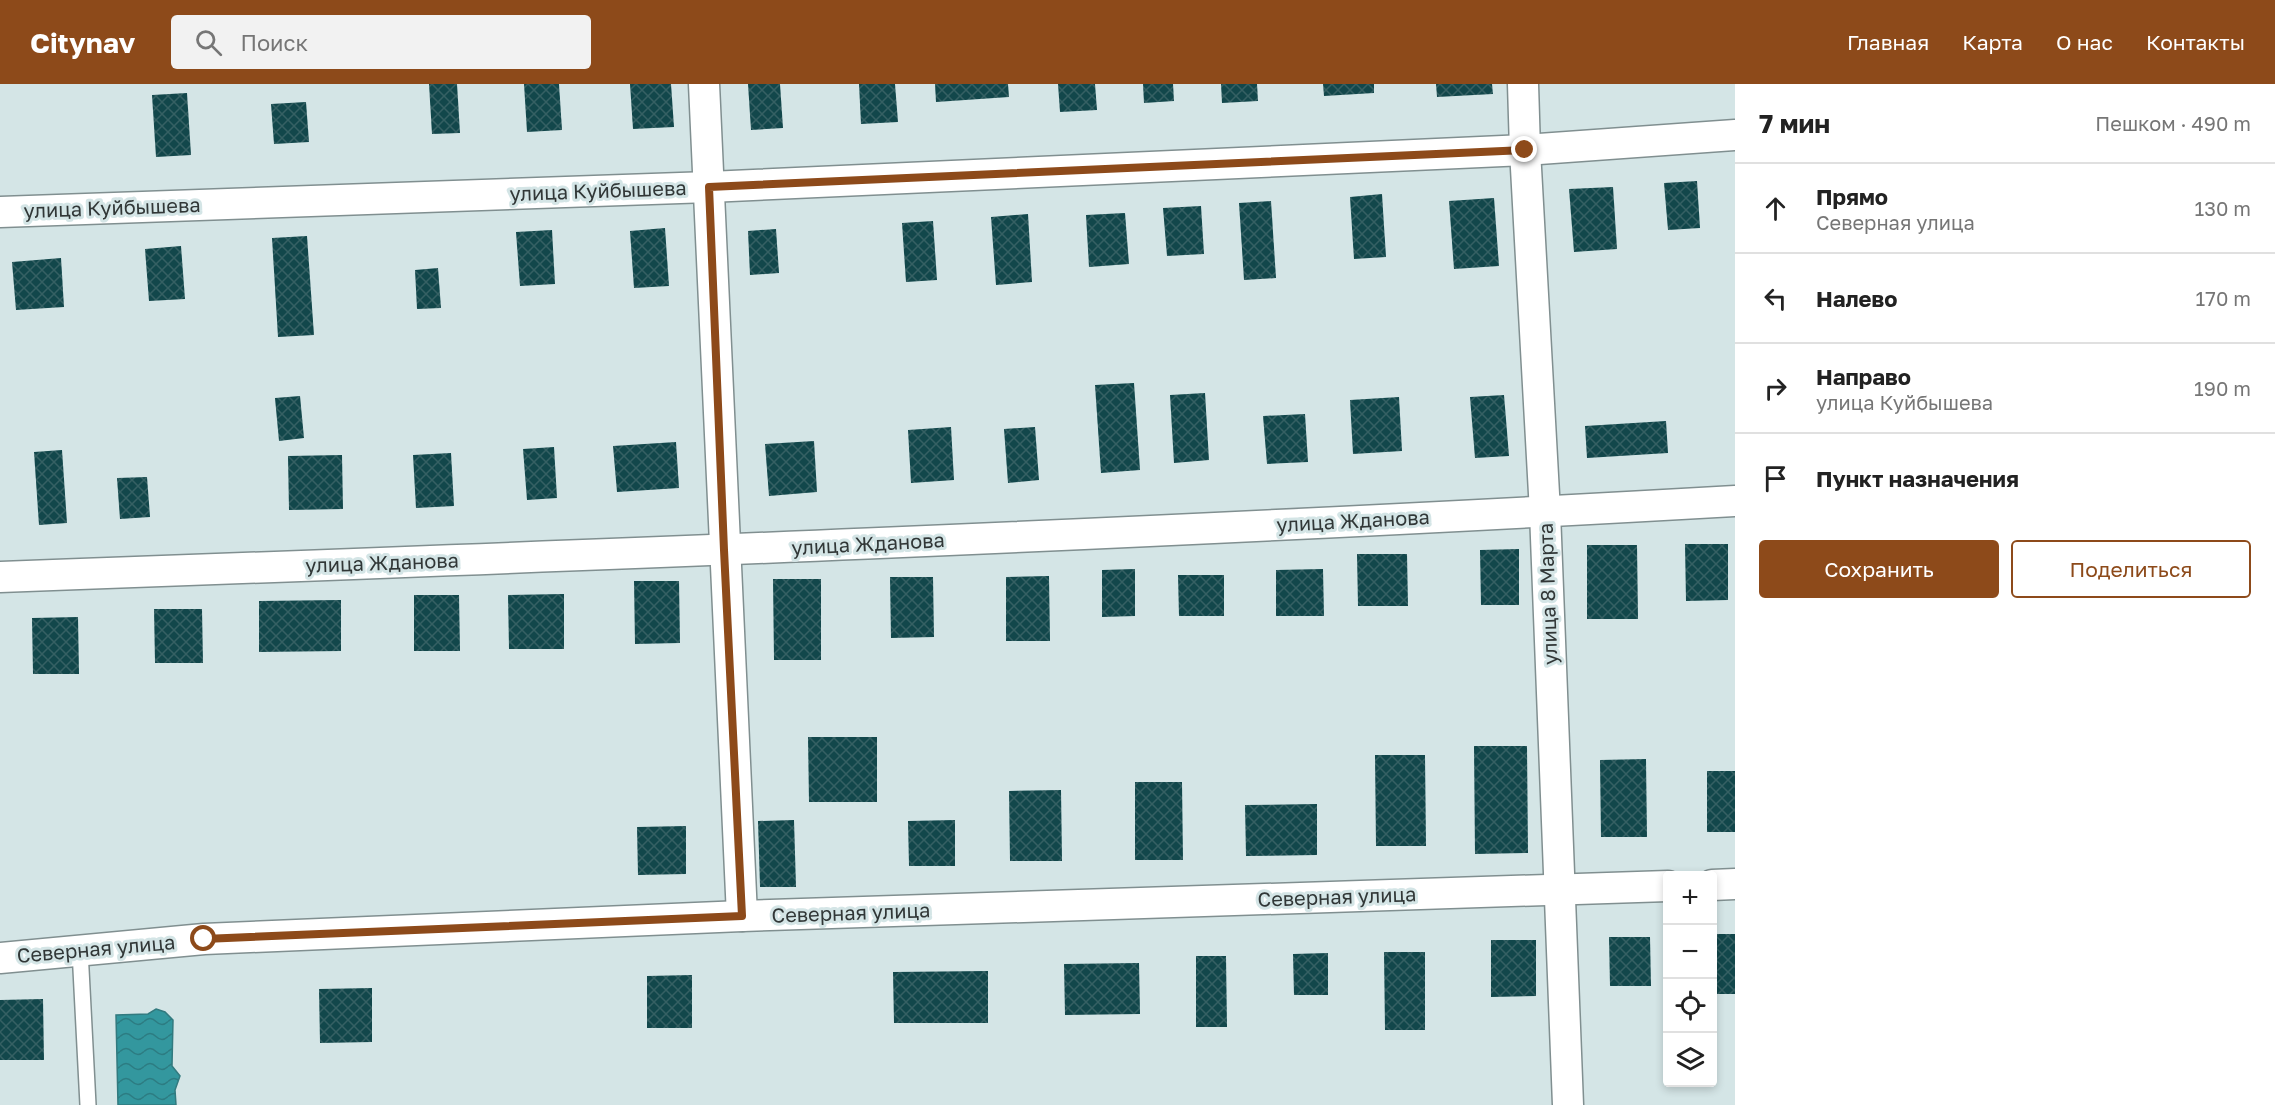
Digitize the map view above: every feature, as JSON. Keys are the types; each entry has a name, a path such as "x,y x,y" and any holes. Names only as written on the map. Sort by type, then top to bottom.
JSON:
{"street":[{"path":"704,84 742,916"},
{"name":"улица 8 Марта","path":"1523,84 1545,512 1568,1105"},
{"name":"улица Куйбышева","path":"0,212 709,187 1525,150 1735,135"},
{"name":"улица Жданова","path":"0,577 724,550 1735,501"},
{"path":"1717,885 1735,884"},
{"name":"Северная улица","path":"0,958 204,939 742,916 1663,886"}],"lane":[{"path":"80,950 88,1105"}],"water":[{"path":"156,1009 165,1012 173,1020 172,1066 180,1076 175,1090 176,1105 118,1105 116,1015 148,1014"}],"building":[{"path":"429,84 457,84 460,133 432,134"},
{"path":"524,84 559,84 562,130 527,132"},
{"path":"630,84 671,84 674,127 633,129"},
{"path":"748,84 780,84 783,128 751,130"},
{"path":"859,84 895,84 898,122 861,124"},
{"path":"935,84 1008,84 1009,97 936,102"},
{"path":"1058,84 1095,84 1097,110 1060,112"},
{"path":"1143,84 1173,84 1174,101 1144,103"},
{"path":"1221,84 1257,84 1258,101 1222,103"},
{"path":"1323,84 1374,84 1374,93 1324,96"},
{"path":"1436,84 1492,84 1493,94 1437,97"},
{"path":"187,93 191,155 156,157 152,95"},
{"path":"306,102 309,142 274,144 271,104"},
{"path":"1697,181 1700,228 1668,230 1664,183"},
{"path":"1613,187 1617,249 1574,252 1569,189"},
{"path":"1382,194 1386,257 1354,259 1350,197"},
{"path":"1494,198 1499,266 1454,269 1449,201"},
{"path":"1271,201 1276,278 1244,280 1239,203"},
{"path":"1201,206 1204,254 1167,256 1163,208"},
{"path":"1125,213 1129,264 1089,267 1086,215"},
{"path":"1028,214 1032,282 996,285 991,217"},
{"path":"933,221 937,280 906,282 902,223"},
{"path":"665,228 669,286 634,288 630,231"},
{"path":"776,229 779,273 750,275 748,231"},
{"path":"552,230 555,284 520,286 516,232"},
{"path":"307,236 314,335 278,337 272,238"},
{"path":"181,246 185,299 149,301 145,249"},
{"path":"61,258 64,307 16,310 12,262"},
{"path":"438,268 441,308 417,309 415,270"},
{"path":"1134,383 1140,470 1101,473 1095,385"},
{"path":"1205,393 1209,460 1174,463 1170,395"},
{"path":"1504,395 1509,456 1475,458 1470,397"},
{"path":"300,396 304,438 279,441 275,398"},
{"path":"1399,397 1402,451 1353,454 1350,400"},
{"path":"1305,414 1308,462 1267,464 1263,416"},
{"path":"1666,421 1668,453 1587,458 1585,426"},
{"path":"951,427 954,480 911,483 908,430"},
{"path":"1035,427 1039,480 1008,483 1004,429"},
{"path":"814,441 817,492 769,496 765,444"},
{"path":"676,442 679,488 617,492 613,446"},
{"path":"554,447 557,498 527,500 523,449"},
{"path":"62,450 67,523 39,525 34,452"},
{"path":"451,453 454,506 416,508 413,455"},
{"path":"342,455 343,509 289,510 288,456"},
{"path":"147,477 150,517 120,519 117,478"},
{"path":"1685,544 1728,544 1728,600 1686,601"},
{"path":"1587,545 1637,545 1638,619 1587,619"},
{"path":"1519,549 1519,605 1481,605 1480,550"},
{"path":"1357,554 1407,554 1408,606 1358,606"},
{"path":"1135,569 1135,616 1102,617 1102,570"},
{"path":"1323,569 1324,616 1276,616 1276,570"},
{"path":"1178,575 1224,575 1224,616 1179,616"},
{"path":"1049,576 1050,641 1006,641 1006,577"},
{"path":"890,577 933,577 934,637 891,638"},
{"path":"773,579 821,579 821,660 774,660"},
{"path":"634,581 679,581 680,643 635,644"},
{"path":"564,594 564,649 509,649 508,595"},
{"path":"414,595 459,595 460,651 414,651"},
{"path":"341,600 341,651 259,652 259,601"},
{"path":"154,609 202,609 203,663 155,663"},
{"path":"78,617 79,674 33,674 32,618"},
{"path":"808,737 877,737 877,802 809,802"},
{"path":"1474,746 1527,746 1528,853 1475,854"},
{"path":"1375,755 1425,755 1426,846 1376,846"},
{"path":"1646,759 1647,837 1601,837 1600,760"},
{"path":"1707,771 1735,771 1735,832 1707,832"},
{"path":"1135,782 1182,782 1183,860 1135,860"},
{"path":"1061,790 1062,861 1010,861 1009,791"},
{"path":"1317,804 1317,855 1246,856 1245,805"},
{"path":"794,820 796,887 760,887 758,821"},
{"path":"955,820 955,866 909,866 908,821"},
{"path":"686,826 686,874 638,875 637,827"},
{"path":"1717,934 1735,934 1735,994 1717,994"},
{"path":"1609,937 1650,937 1651,986 1610,986"},
{"path":"1491,940 1536,940 1536,996 1491,997"},
{"path":"1384,952 1425,952 1425,1030 1385,1030"},
{"path":"1328,953 1328,995 1294,995 1293,954"},
{"path":"1196,956 1226,956 1227,1027 1196,1027"},
{"path":"1139,963 1140,1014 1065,1015 1064,964"},
{"path":"988,971 988,1023 894,1023 893,972"},
{"path":"692,975 692,1028 647,1028 647,976"},
{"path":"372,988 372,1042 320,1043 319,989"},
{"path":"43,999 44,1060 0,1060 0,1000"}],"route":[{"path":"204,939 742,916 709,187 1525,150"}]}
